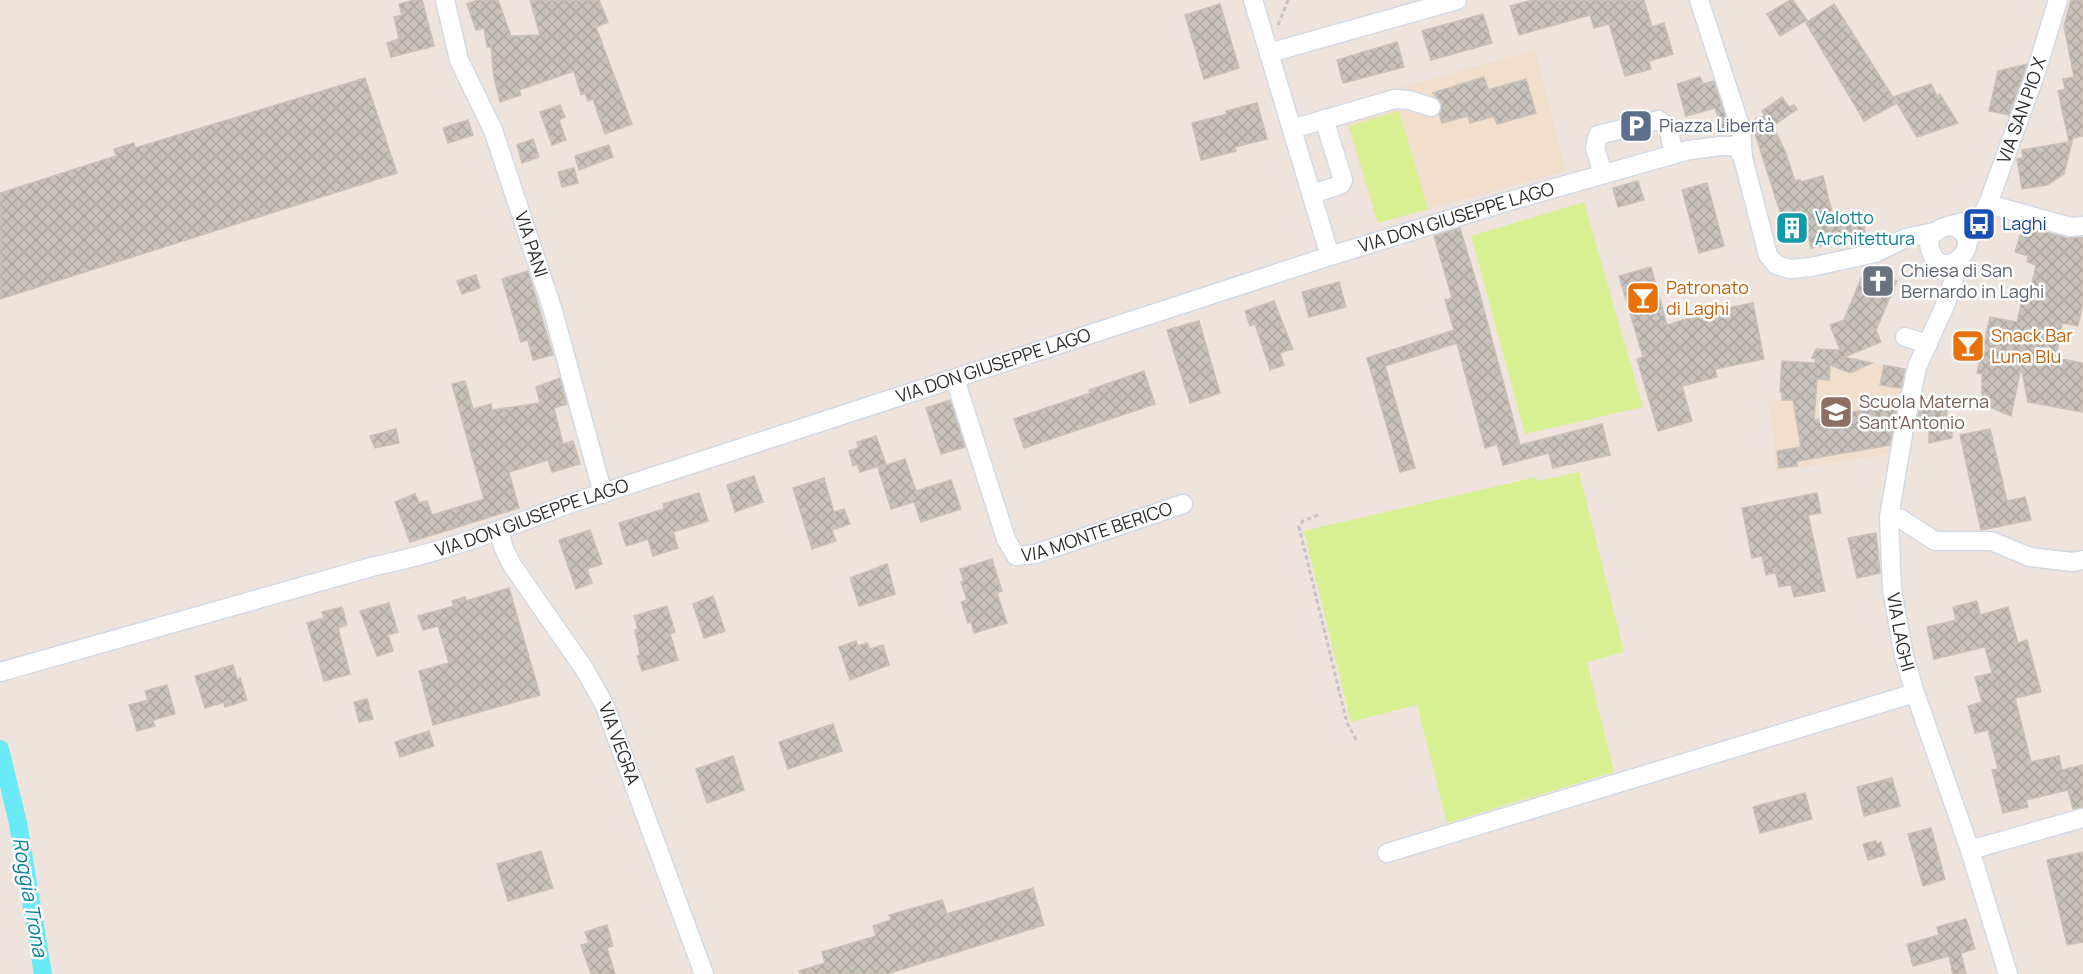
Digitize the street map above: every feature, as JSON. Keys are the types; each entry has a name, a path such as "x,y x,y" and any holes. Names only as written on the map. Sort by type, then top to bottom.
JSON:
{"street":[{"name":"VIA PANI","path":"445,0 459,60 492,130 553,311 603,494"},
{"path":"1253,0 1330,256"},
{"path":"1269,53 1434,3 1456,0"},
{"path":"1699,0 1741,129 1743,158 1768,255 1776,265 1790,270 1822,265 1875,253 1906,238 1947,246"},
{"name":"VIA SAN PIO X","path":"1947,246 1984,211 2034,78 2058,0"},
{"path":"1292,129 1395,99 1409,100 1431,107"},
{"path":"1312,194 1341,185 1342,180 1324,119"},
{"path":"1603,174 1595,148 1598,135 1659,120 1668,127 1674,154"},
{"name":"VIA DON GIUSEPPE LAGO","path":"0,672 375,566 413,558 499,531 563,506 1330,256 1603,174 1674,154 1721,146 1736,146 1743,158"},
{"path":"1984,211 2070,227 2083,226"},
{"name":"VIA LAGHI","path":"1947,246 1952,285 1914,380 1889,517 1892,591 1915,693 1970,850 2008,974"},
{"path":"1905,337 1928,344"},
{"name":"VIA MONTE BERICO","path":"955,379 1006,539 1016,556 1035,554 1183,504"},
{"path":"1889,517 1901,519 1935,540 1991,541 2030,556 2072,562 2083,560"},
{"name":"VIA VEGRA","path":"499,531 512,565 585,670 605,706 704,974"},
{"path":"1387,853 1915,693"},
{"path":"1970,850 2083,818"}],"path":[{"path":"1276,29 1288,0"},
{"path":"1318,515 1303,521 1299,527 1347,723 1357,741"}],"shaded area":[{"path":"1535,50 1566,171 1377,223 1341,104"},
{"name":"Scuola Materna Sant'Antonio","path":"1867,361 1909,370 1893,453 1776,472 1772,423 1767,399 1813,402 1817,379 1829,380 1830,367 1850,373 1864,366"}],"green space":[{"path":"1399,111 1428,209 1378,223 1349,126"},
{"path":"1584,202 1643,407 1525,434 1471,236"},
{"path":"1579,472 1624,652 1587,662 1614,772 1447,823 1417,705 1351,722 1304,531 1536,477 1538,481"}],"building":[{"path":"422,0 434,46 391,57 387,43 399,39 394,17 402,15 399,4"},
{"path":"478,0 498,0 511,36 540,35 530,0 599,0 608,22 596,27 632,124 605,134 593,99 588,101 585,93 581,95 574,71 519,90 521,95 500,102 494,77 491,47 487,47 484,28 476,30 467,4"},
{"path":"1532,0 1644,0 1652,27 1664,23 1673,54 1649,61 1651,69 1625,76 1609,24 1594,28 1590,15 1519,35 1510,6"},
{"path":"1793,0 1807,20 1780,36 1767,14"},
{"path":"2071,0 2083,0 2083,136 2073,138 2064,174 2047,185 2022,189 2017,159 2023,158 2022,150 2069,142 2058,91 2065,89 2063,79 2074,77 2064,26"},
{"path":"1220,4 1239,68 1204,79 1185,15"},
{"path":"1834,4 1896,102 1893,97 1931,84 1937,96 1940,94 1958,123 1917,137 1897,103 1864,121 1806,23"},
{"path":"1483,14 1492,43 1431,60 1422,31"},
{"path":"1397,42 1404,67 1343,83 1337,60"},
{"path":"2027,64 2009,115 1989,111 1998,71"},
{"path":"1484,77 1488,90 1526,79 1536,113 1497,124 1494,116 1470,123 1468,116 1442,123 1439,114 1442,104 1433,93"},
{"path":"1700,77 1703,84 1714,81 1729,128 1722,130 1715,108 1686,116 1677,84"},
{"path":"365,78 397,173 0,299 0,193 116,156 114,149 134,143 135,148"},
{"path":"1782,97 1789,107 1794,105 1797,109 1773,126 1785,151 1795,181 1800,179 1800,182 1823,176 1833,216 1836,215 1837,223 1862,218 1866,235 1811,248 1808,235 1789,240 1751,121 1765,116 1762,111"},
{"path":"1257,103 1267,139 1235,147 1236,151 1201,160 1192,123"},
{"path":"560,105 565,117 559,120 566,140 552,145 540,112"},
{"path":"468,120 473,135 448,143 443,128"},
{"path":"533,139 539,157 522,163 517,145"},
{"path":"609,145 613,157 579,170 575,156"},
{"path":"574,168 578,183 562,187 558,172"},
{"path":"1638,181 1644,200 1618,207 1613,188"},
{"path":"1707,183 1724,246 1699,253 1682,190"},
{"path":"2023,226 2067,238 2083,237 2083,301 2078,326 2062,323 2056,358 2083,363 2083,412 2028,402 2021,367 2011,416 1982,404 1982,374 1977,373 1990,317 2017,322 2023,296 2029,297 2036,265 2027,262 2028,256 2015,252"},
{"path":"1460,228 1520,445 1602,424 1610,455 1553,468 1549,453 1503,465 1497,444 1485,448 1457,343 1385,366 1415,468 1400,472 1367,358 1454,330 1445,300 1452,298 1434,236"},
{"path":"1651,267 1667,325 1713,311 1753,303 1764,359 1715,369 1717,377 1682,386 1692,421 1658,431 1637,359 1643,357 1619,276"},
{"path":"1865,269 1897,281 1876,330 1881,342 1844,357 1872,363 1850,373 1830,365 1829,380 1817,379 1814,420 1844,415 1843,413 1897,406 1890,445 1797,461 1797,466 1779,468 1777,451 1801,447 1793,400 1782,400 1782,392 1780,392 1782,361 1815,363 1816,359 1812,358 1816,349 1840,350 1830,325 1844,320"},
{"path":"528,271 553,355 533,360 528,340 521,342 502,279"},
{"path":"476,275 480,288 462,294 457,281"},
{"path":"1339,282 1346,307 1309,317 1302,292"},
{"path":"1274,301 1293,349 1280,353 1284,365 1270,370 1255,324 1250,326 1245,311"},
{"path":"1199,321 1220,393 1190,403 1167,330"},
{"path":"1884,365 1905,369 1901,388 1880,385"},
{"path":"1144,371 1155,404 1024,448 1014,419 1090,393 1089,390"},
{"path":"560,378 567,404 554,408 563,444 573,441 580,464 552,472 548,460 509,472 519,508 410,542 395,502 415,494 419,503 427,501 432,515 484,499 452,384 465,381 473,409 491,404 492,410 540,403 536,387"},
{"path":"1948,399 1946,424 1952,424 1952,438 1929,443 1929,422 1917,421 1921,403"},
{"path":"950,400 965,447 941,454 926,408"},
{"path":"396,429 399,443 375,448 370,436"},
{"path":"1990,429 2007,501 2025,497 2031,520 1981,530 1960,435"},
{"path":"876,436 886,464 860,472 857,464 853,466 849,451 858,448 857,442"},
{"path":"905,459 916,491 951,480 961,509 921,522 914,502 891,509 878,468"},
{"path":"754,476 763,502 735,512 727,485"},
{"path":"824,478 834,512 844,509 850,524 832,530 836,541 812,549 793,488"},
{"path":"699,493 708,521 673,532 678,548 653,556 648,539 626,546 619,523 664,509 663,504"},
{"path":"1817,493 1821,513 1808,515 1825,591 1794,597 1791,585 1779,587 1776,574 1766,575 1762,556 1752,558 1742,508"},
{"path":"590,530 602,564 587,569 592,583 576,589 559,540"},
{"path":"1876,533 1880,573 1857,578 1848,538"},
{"path":"992,559 1002,591 997,593 1007,623 974,633 961,602 967,600 961,582 964,581 960,569"},
{"path":"887,564 895,594 859,606 850,578"},
{"path":"509,588 540,695 433,725 419,671 449,663 438,626 423,630 418,616 454,606 452,601 465,597 466,601"},
{"path":"713,596 725,631 704,638 693,604"},
{"path":"1977,601 1980,615 2008,607 2018,643 2027,640 2041,692 2015,698 2031,762 2059,756 2062,770 2083,765 2083,807 2073,809 2068,790 2026,800 2028,807 2003,813 1992,770 1998,769 1988,730 1975,733 1968,706 1982,702 1975,677 1992,673 1985,647 1934,659 1927,627 1956,620 1953,607"},
{"path":"389,603 398,632 388,635 393,651 377,656 360,611"},
{"path":"667,606 675,632 670,634 678,660 642,671 637,656 640,655 635,630 638,629 634,616"},
{"path":"342,607 347,625 338,628 350,674 324,681 307,623 324,618 322,612"},
{"path":"856,641 858,646 867,643 870,649 883,645 889,665 850,680 839,647"},
{"path":"233,665 247,700 225,707 224,702 205,708 195,676"},
{"path":"167,685 175,714 153,720 155,726 137,731 129,705 148,700 145,691"},
{"path":"367,699 373,719 359,722 354,702"},
{"path":"833,724 842,751 788,769 779,742"},
{"path":"429,731 434,746 400,757 395,742"},
{"path":"733,756 744,790 707,803 696,769"},
{"path":"1892,778 1900,806 1864,816 1857,787"},
{"path":"1805,793 1812,819 1760,833 1753,807"},
{"path":"1931,828 1945,879 1923,886 1908,834"},
{"path":"1876,841 1877,844 1881,842 1885,855 1868,860 1863,844"},
{"path":"541,851 553,888 508,901 497,864"},
{"path":"2083,852 2083,942 2067,945 2047,860"},
{"path":"1033,888 1044,925 887,974 800,974 799,971 825,963 822,952 876,936 873,926 891,920 889,915 942,900 947,914"},
{"path":"1966,919 1975,949 1961,953 1966,974 1953,974 1949,956 1913,966 1907,944 1939,935 1937,927"},
{"path":"607,925 613,946 607,948 615,974 591,974 581,945 589,943 585,932"}],"waterway":[{"name":"Roggia Trona","path":"0,749 18,823 43,974"}],"place":[{"name":"Piazza Libertà","path":"1636,126"},
{"name":"Laghi","path":"1979,224"},
{"name":"Valotto Architettura","path":"1792,228"},
{"name":"Chiesa di San Bernardo in Laghi","path":"1878,281"},
{"name":"Patronato di Laghi","path":"1643,298"},
{"name":"Snack Bar Luna Blu","path":"1968,346"},
{"name":"Scuola Materna Sant'Antonio","path":"1836,412"}]}
